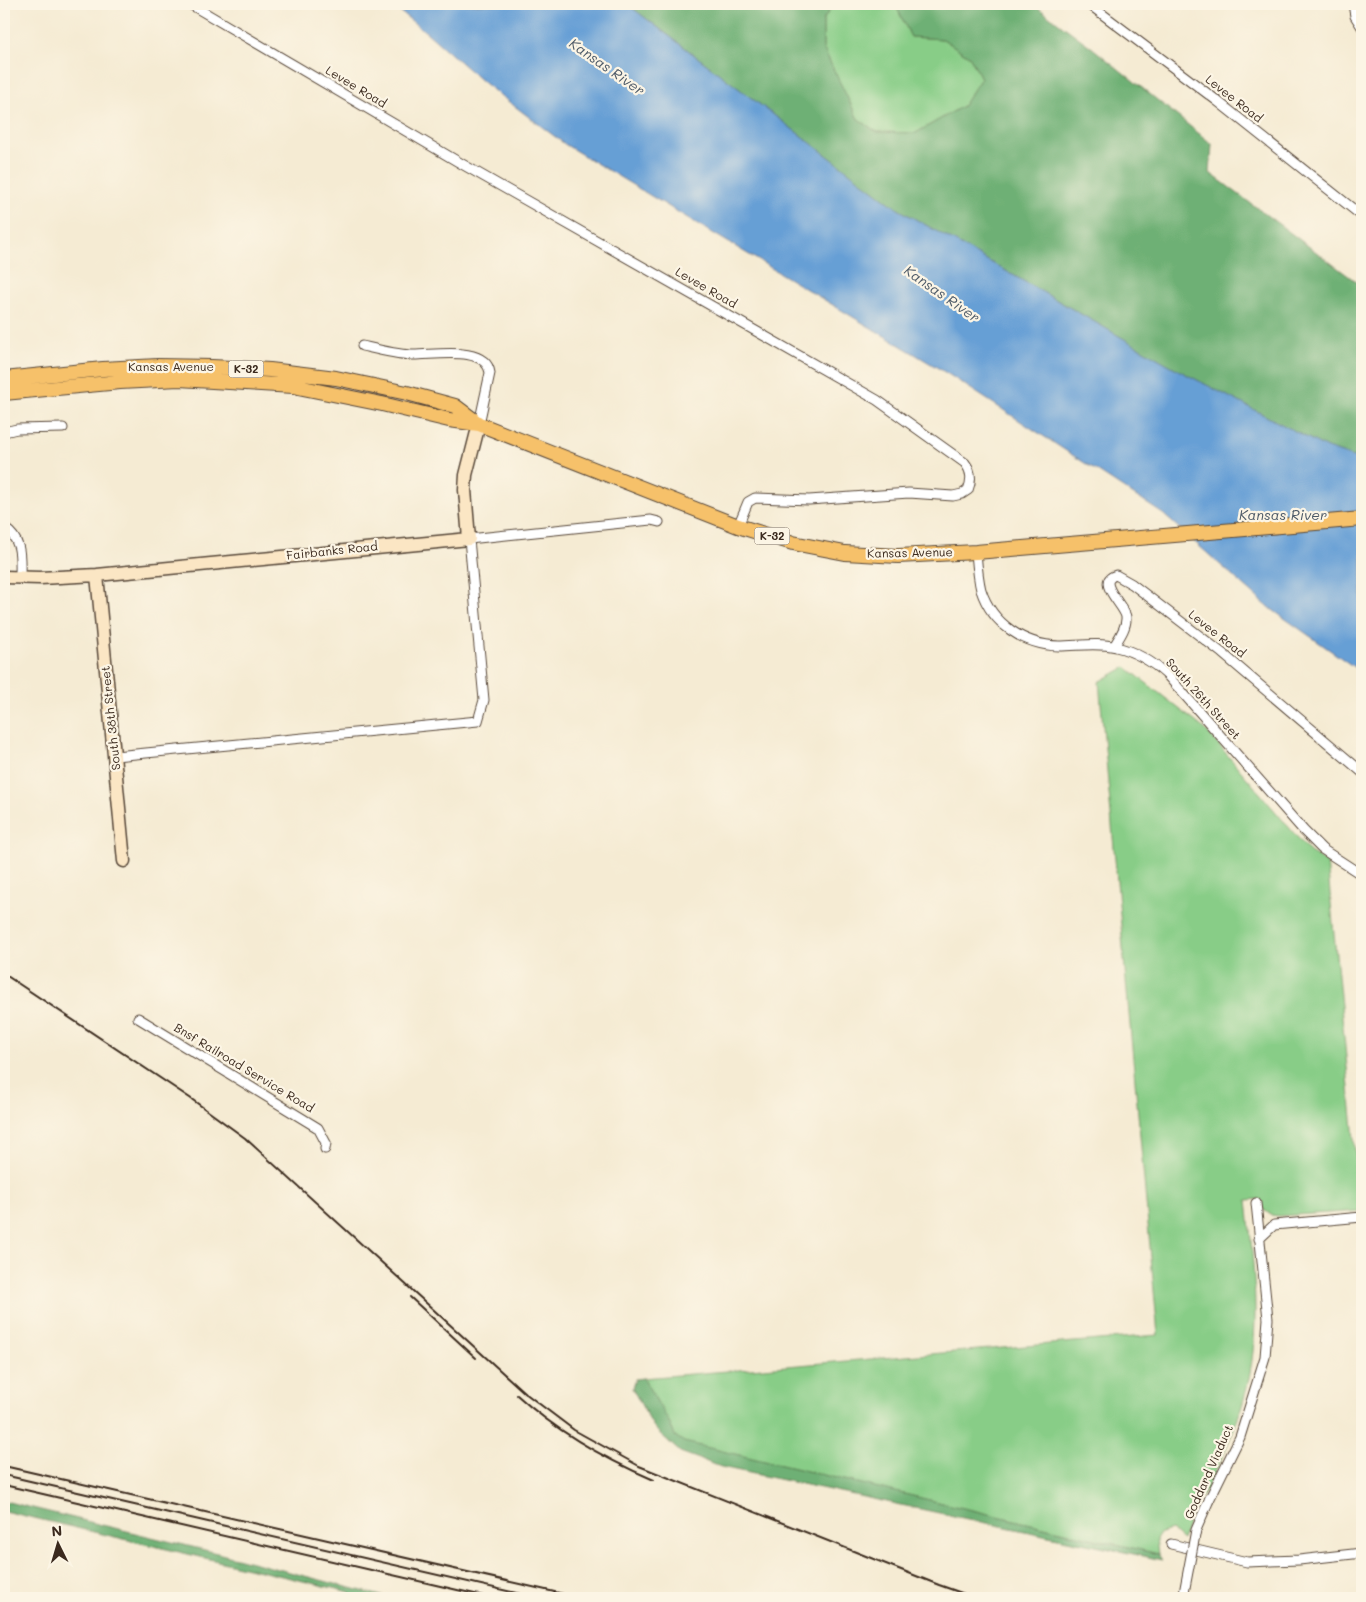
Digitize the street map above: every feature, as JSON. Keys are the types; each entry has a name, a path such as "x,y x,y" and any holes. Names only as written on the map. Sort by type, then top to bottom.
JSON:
{"main road":[{"name":"Kansas Avenue","path":"4,379 103,369 158,366 270,370 336,378 406,393 455,406 479,424"},
{"name":"Kansas Avenue","path":"4,393 120,382 179,379 293,386 449,420 479,424 738,526 793,543 845,553 898,556 976,552 1084,544 1362,518"}],"street":[{"name":"Levee Road","path":"190,4 470,168 877,400 965,463 970,470 971,476 968,490 953,496 909,492 809,500 755,498 748,502 738,526"},
{"name":"Levee Road","path":"1090,4 1216,100 1362,216"},
{"path":"1353,4 1355,16 1362,27"},
{"path":"115,756 478,721 484,700 465,490 466,474 490,373 489,367 483,360 473,355 413,355 362,346"},
{"path":"4,432 17,429 63,428"},
{"name":"Fairbanks Road","path":"4,578 97,575 651,520 659,522"},
{"path":"4,528 15,536 17,542 20,554 20,578"},
{"name":"South 26th Street","path":"976,552 981,588 987,605 1009,630 1034,642 1047,645 1114,646 1144,657 1168,676 1304,831 1334,858 1362,875"},
{"name":"South 38th Street","path":"97,575 124,861"},
{"name":"Levee Road","path":"1114,646 1126,622 1123,608 1110,592 1108,586 1109,580 1112,576 1116,575 1132,584 1222,653 1362,772"},
{"name":"Bnsf Railroad Service Road","path":"138,1018 318,1128 326,1143 324,1149"},
{"name":"Goddard Viaduct","path":"1183,1598 1196,1530 1240,1437 1265,1358 1268,1319 1256,1202"},
{"path":"1259,1239 1274,1225 1362,1217"},
{"path":"1171,1544 1247,1562 1299,1560 1362,1553"}],"green space":[{"path":"627,4 834,4 823,20 823,48 858,119 877,132 916,133 963,106 981,78 970,57 943,39 911,37 895,4 1033,4 1090,46 1212,144 1210,173 1362,286 1362,462 1359,459 1327,448 1180,371 898,209"},
{"path":"834,4 895,4 911,37 943,39 970,57 981,78 963,106 916,133 877,132 858,119 823,49 823,20"},
{"path":"1126,667 1206,730 1310,852 1327,862 1361,1211 1278,1216 1271,1215 1264,1210 1260,1199 1247,1200 1255,1308 1252,1362 1239,1415 1212,1478 1192,1516 1183,1540 1171,1530 1159,1534 1156,1539 1158,1554 683,1442 675,1436 669,1422 643,1378 1158,1335 1099,682"},
{"path":"643,1378 669,1422 675,1436 684,1442 1158,1554 1162,1560 721,1467 680,1452 654,1428 632,1388 635,1379"},
{"path":"4,1501 217,1553 389,1598 350,1598 350,1592 4,1511"}],"water":[{"name":"Kansas River","path":"390,4 627,4 898,209 1180,371 1327,448 1359,459 1362,462 1362,674 1267,606 1163,514 948,374 566,145 484,83 426,32"}],"railway":[{"path":"4,974 190,1098 245,1138 525,1393 574,1430 639,1466 976,1598"},
{"path":"410,1297 476,1358"},
{"path":"517,1395 548,1421 582,1444 654,1480"},
{"path":"4,1466 581,1598"},
{"path":"4,1475 538,1598"},
{"path":"4,1485 492,1598"}]}
